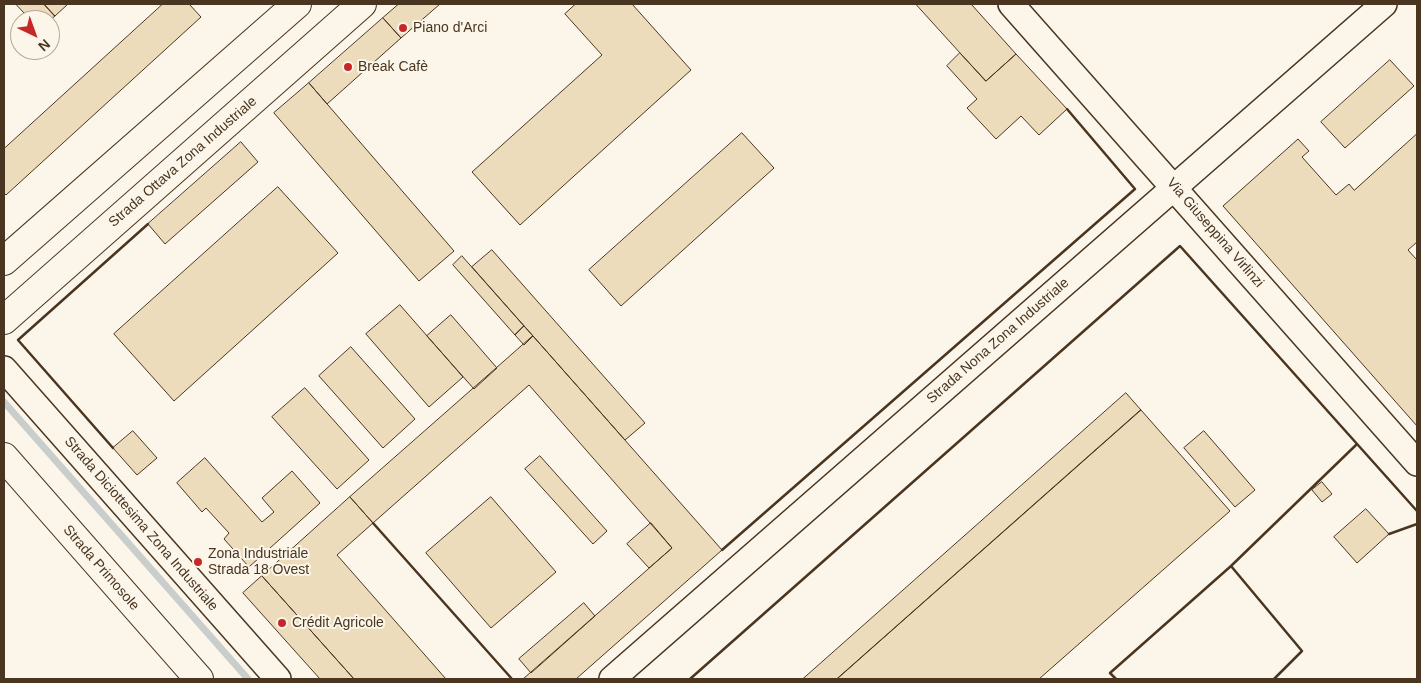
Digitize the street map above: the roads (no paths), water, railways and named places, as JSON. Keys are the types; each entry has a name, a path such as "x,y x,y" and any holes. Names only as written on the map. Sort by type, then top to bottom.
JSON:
{"main road":[{"path":"4,261 297,4"},
{"name":"Strada Ottava Zona Industriale","path":"4,320 362,4"},
{"name":"Strada Primosole","path":"4,457 199,679"}],"street":[{"name":"Via Giuseppina Virlinzi","path":"1011,4 1417,463"},
{"name":"Strada Nona Zona Industriale","path":"612,679 1384,4"},
{"name":"Strada Diciottesima Zona Industriale","path":"4,369 278,679"}],"waterway":[{"path":"4,402 248,679"}],"place":[{"name":"Piano d'Arci","path":"403,28"},
{"name":"Break Cafè","path":"348,67"},
{"name":"Zona Industriale Strada 18 Ovest","path":"198,562"},
{"name":"Crédit Agricole","path":"282,623"}]}
